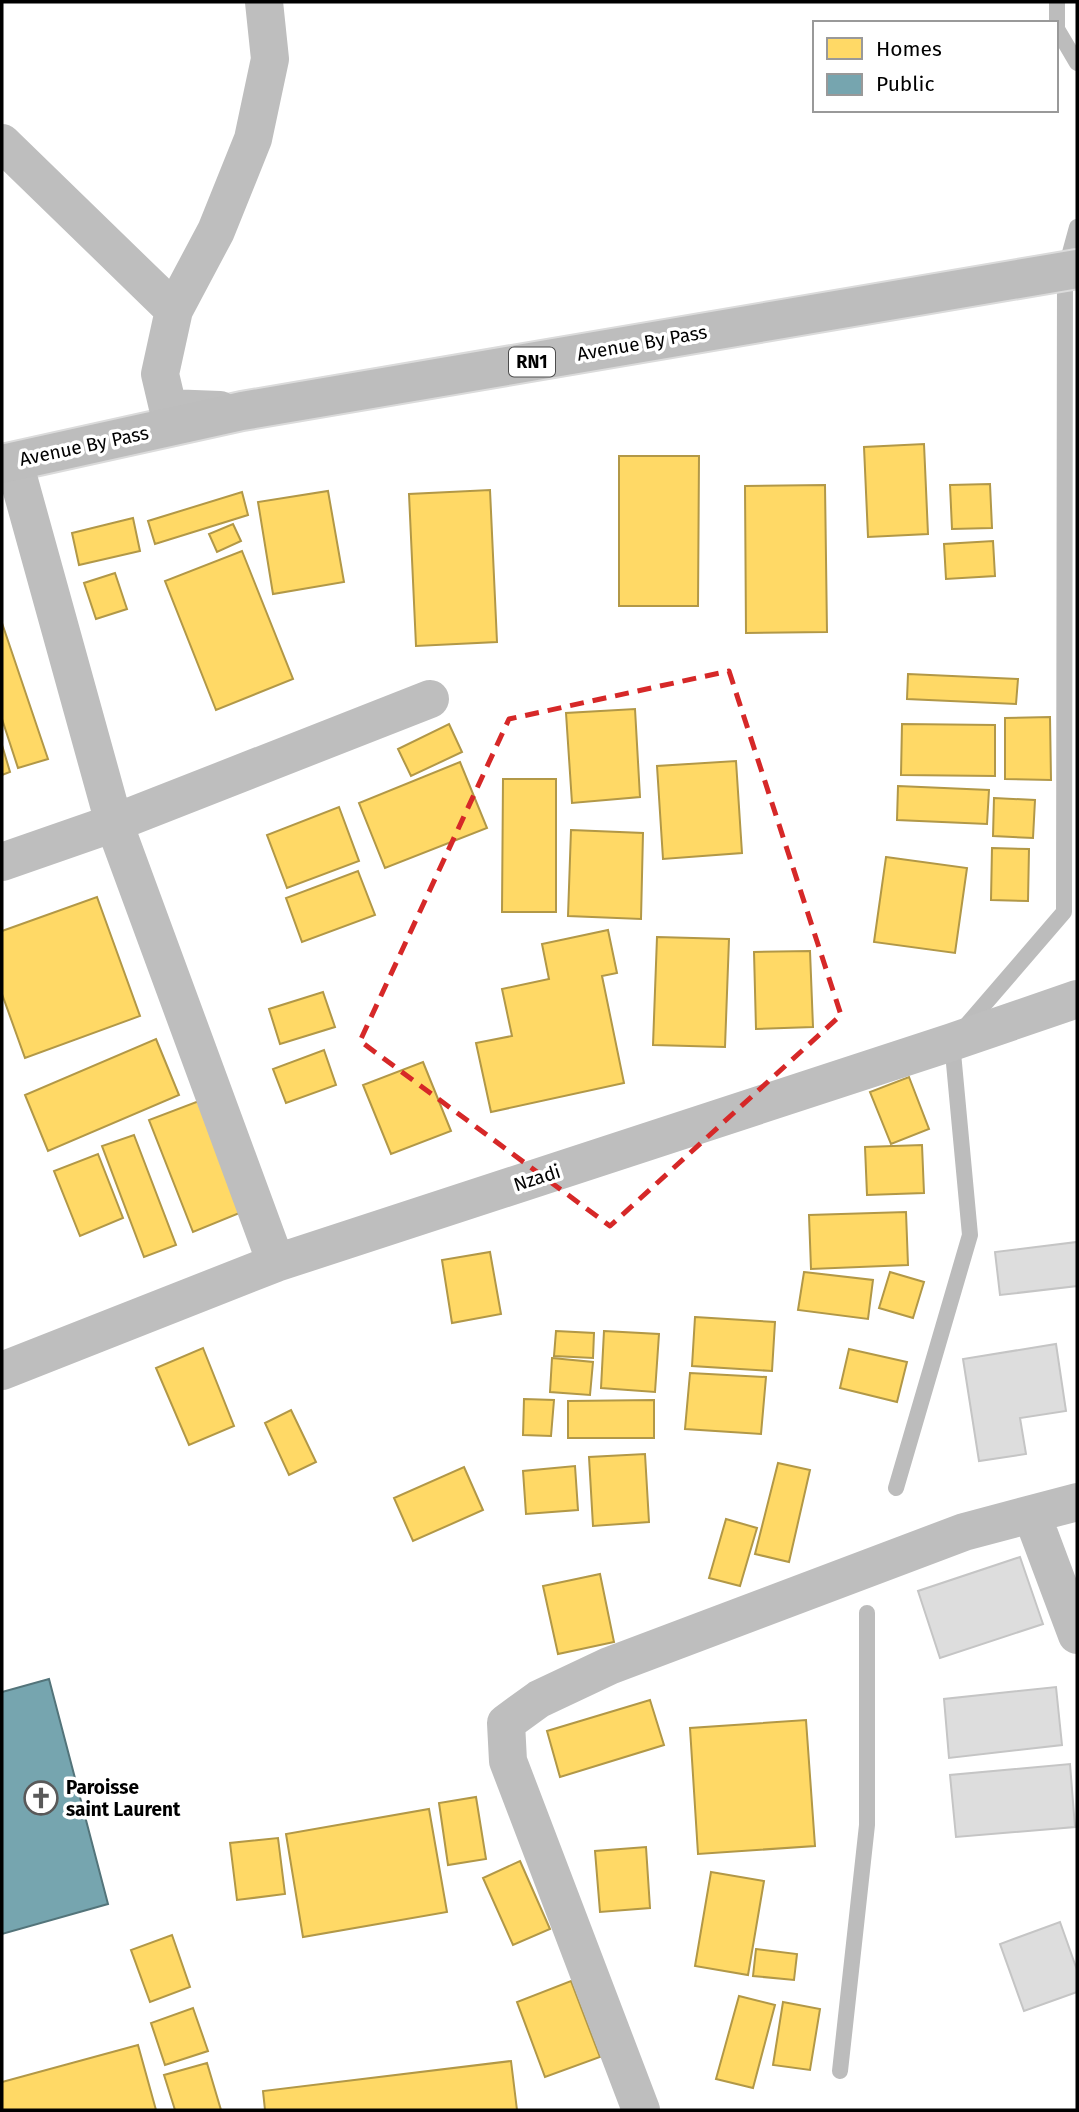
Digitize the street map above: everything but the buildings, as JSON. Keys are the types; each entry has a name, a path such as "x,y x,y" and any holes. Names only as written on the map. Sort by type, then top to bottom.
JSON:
{"highway":[{"name":"Avenue By Pass","path":"8,463 242,411 1077,269"}],"street":[{"path":"242,411 168,408 160,374 174,310 216,231 253,139 270,59 264,2"},
{"path":"2,143 174,310"},
{"path":"8,463 114,822 276,1263"},
{"path":"2,862 114,822 430,699"},
{"name":"Nzadi","path":"2,1371 276,1263 1077,999"},
{"path":"640,2110 508,1761 506,1723 539,1699 609,1666 964,1532 1077,1502"},
{"path":"1032,1515 1077,1635"}],"highlighted area":[{"path":"729,671 841,1015 610,1226 360,1041 509,719"}],"waterway":[{"path":"1057,2 1057,21"},
{"path":"1058,31 1077,63"},
{"path":"896,1488 970,1235 952,1042 1064,912 1065,271 1077,227"},
{"path":"840,2071 867,1825 867,1613"}],"place":[{"name":"Paroisse saint Laurent","path":"41,1798"}]}
